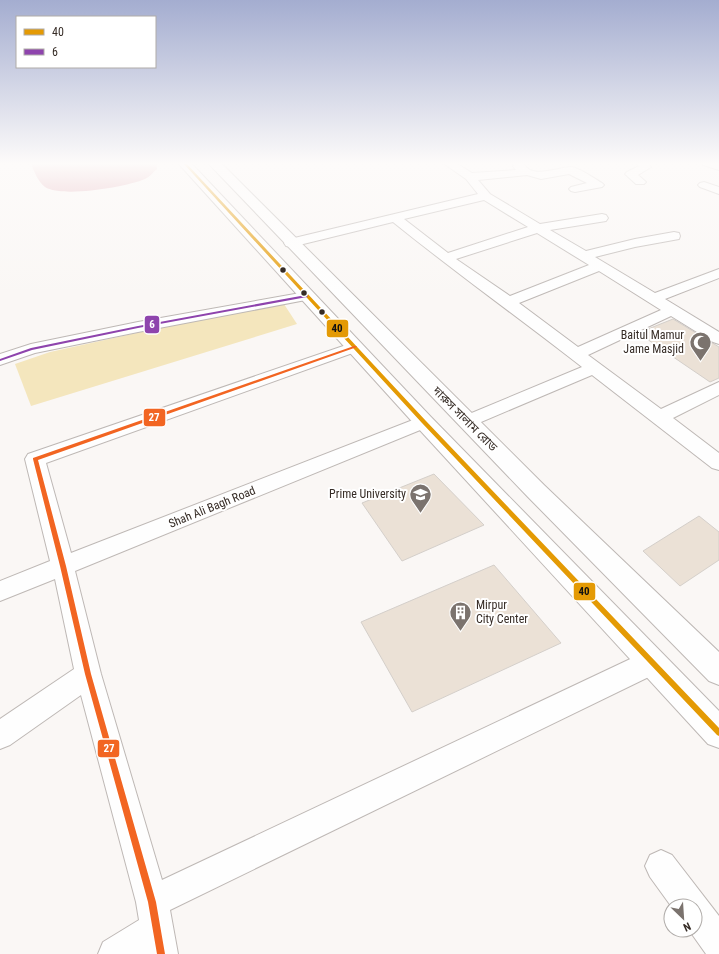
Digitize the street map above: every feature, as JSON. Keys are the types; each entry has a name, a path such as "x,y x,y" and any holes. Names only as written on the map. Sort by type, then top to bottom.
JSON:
{"main road":[{"path":"225,208 430,428 719,733"},
{"name":"দারুস সালাম রোড","path":"257,208 536,491 719,671"},
{"path":"430,428 462,415"}],"street":[{"path":"291,243 438,208"},
{"path":"505,208 719,339"},
{"path":"395,218 719,463"},
{"path":"446,258 538,228 602,218"},
{"path":"584,256 635,243 674,236"},
{"path":"508,302 600,266"},
{"path":"653,299 719,273"},
{"path":"0,360 31,349 306,296"},
{"path":"576,354 672,310"},
{"path":"156,928 88,674 63,566 35,459 355,347"},
{"path":"462,415 593,368"},
{"path":"660,417 719,388"},
{"name":"Shah Ali Bagh Road","path":"0,590 430,428"},
{"path":"116,954 156,928 652,662"},
{"path":"0,735 88,674"},
{"path":"661,866 685,898"},
{"path":"703,922 719,944"}],"shaded area":[{"path":"282,301 297,324 31,406 15,364 50,352"}],"building":[{"name":"Baitul Mamur Jame Masjid","path":"673,319 719,347 719,378 710,382 638,333"},
{"name":"Prime University","path":"434,474 484,525 402,561 362,503"},
{"path":"699,516 719,532 719,560 680,586 643,551"},
{"name":"Mirpur City Center","path":"494,565 561,643 412,712 361,622"}],"transit line":[{"name":"40","path":"225,208 424,422 719,733"},
{"name":"6","path":"0,360 31,349 138,327 306,296"},
{"name":"27","path":"161,954 152,902 88,674 63,566 35,459 355,347"}],"place":[{"name":"Baitul Mamur Jame Masjid","path":"700,362"},
{"name":"Prime University","path":"421,514"},
{"name":"Mirpur City Center","path":"460,632"}]}
